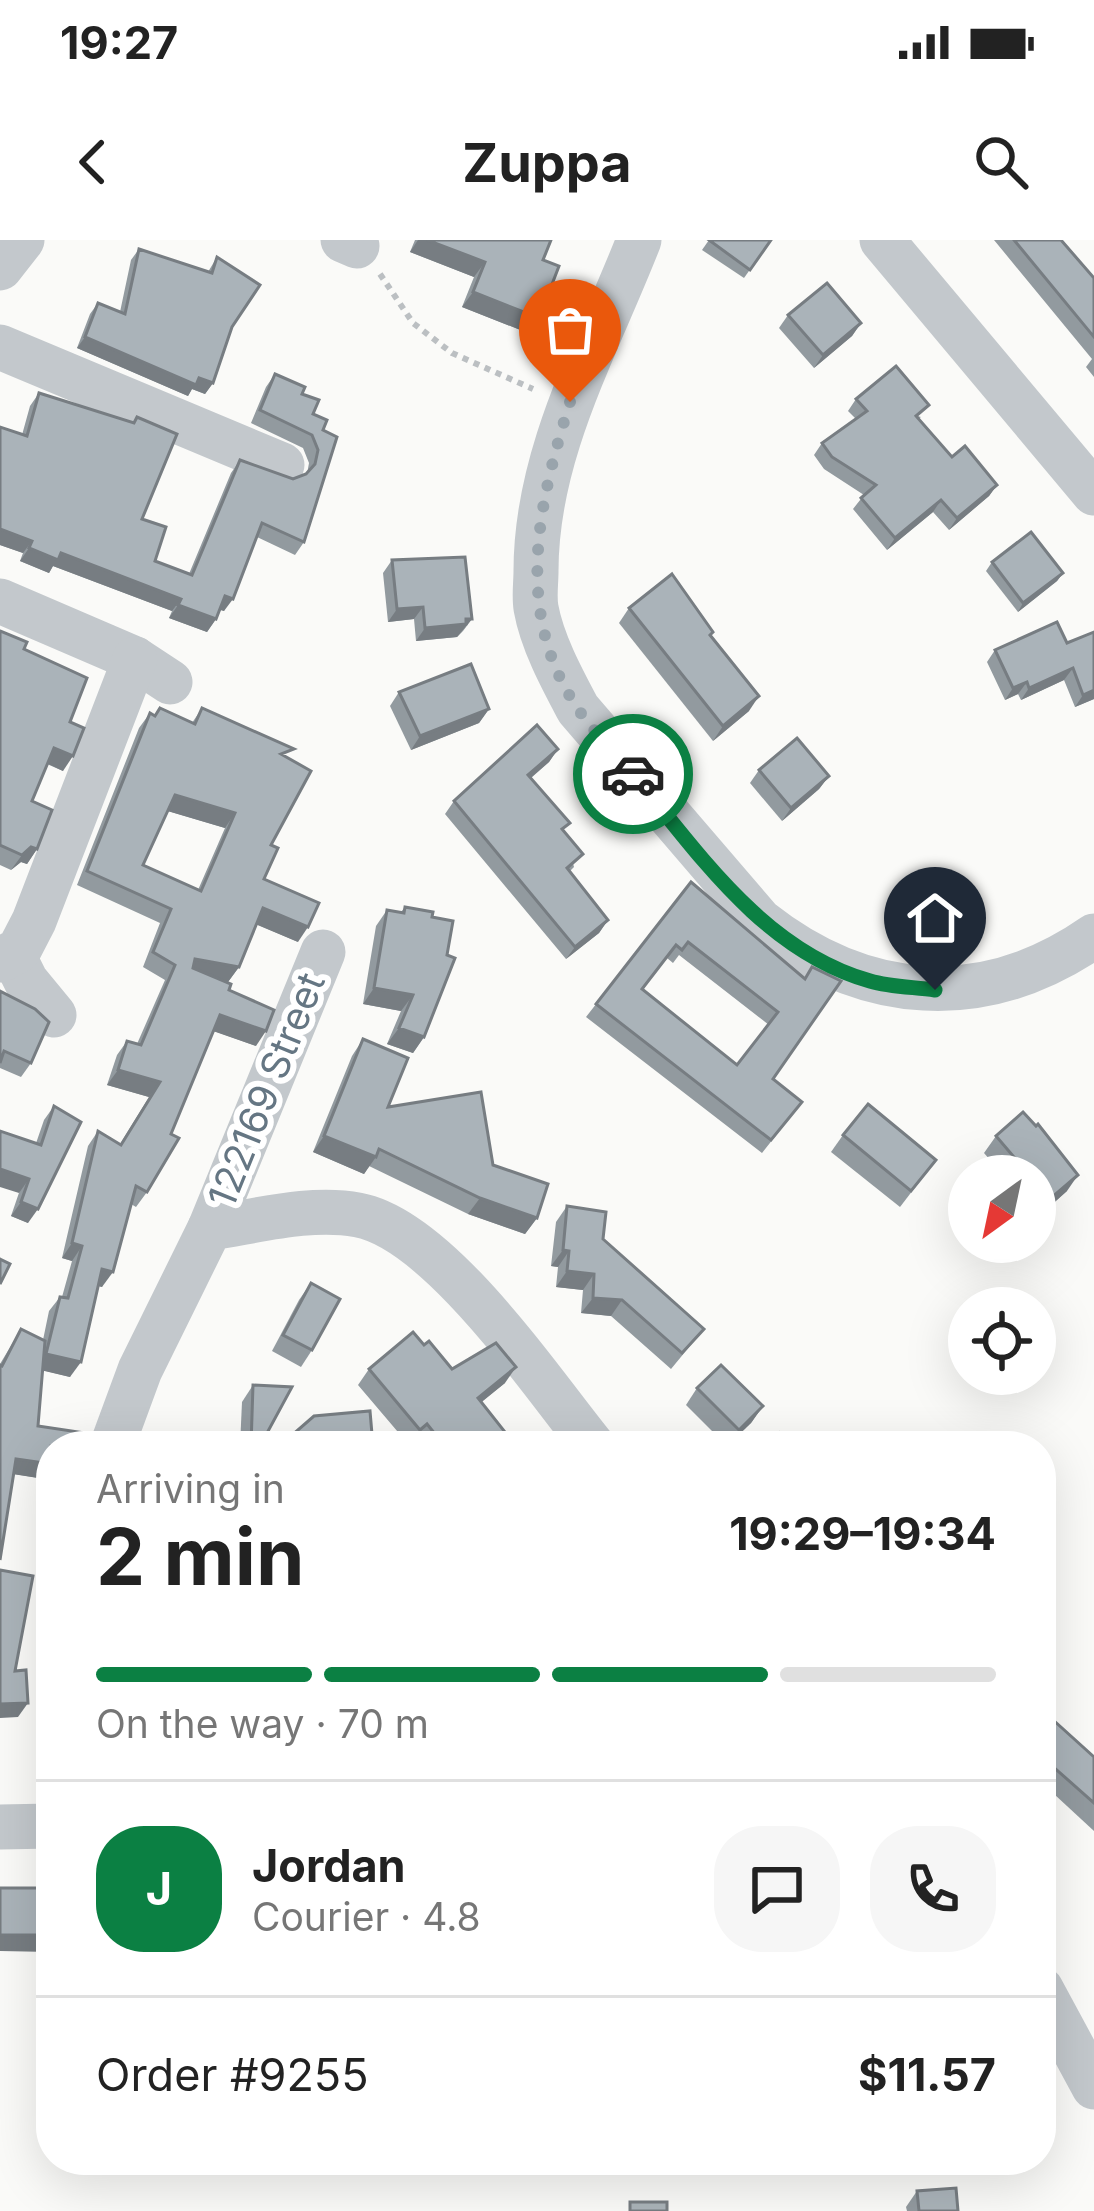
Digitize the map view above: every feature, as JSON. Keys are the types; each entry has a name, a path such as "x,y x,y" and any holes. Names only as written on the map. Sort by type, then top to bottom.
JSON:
{"street":[{"path":"0,268 22,240"},
{"path":"639,240 570,402 545,483 536,538 536,608 561,678 578,709 760,921 796,949 826,964 871,981 972,990 1072,952 1094,936"},
{"path":"882,240 1094,494"},
{"path":"0,347 282,465"},
{"path":"0,601 152,671 34,921 7,958 54,1015"},
{"name":"122169 Street","path":"118,1431 140,1370 210,1228 323,952"},
{"path":"210,1228 335,1213 361,1215 389,1227 414,1241 462,1286 581,1431"},
{"path":"0,1827 36,1826"},
{"path":"1056,2016 1094,2087"}],"path":[{"path":"350,243 413,323 452,353 570,402"}],"building":[{"path":"427,240 551,240 543,260 559,266 539,318 473,292 485,262"},
{"path":"709,240 771,240 750,270"},
{"path":"1014,240 1061,240 1094,278 1094,337"},
{"path":"139,249 212,273 217,257 260,285 232,327 213,383 199,378 196,385 85,337 98,303 125,314"},
{"path":"827,283 861,323 823,355 788,315"},
{"path":"896,366 929,405 916,416 952,457 965,446 997,485 957,518 941,500 895,538 861,498 876,485 832,457 822,443 867,411 856,399"},
{"path":"275,374 305,387 302,394 319,400 313,414 327,420 323,430 337,437 304,542 262,523 233,599 225,596 216,619 178,605 181,599 61,553 58,560 29,548 32,541 0,529 0,427 27,436 39,393 134,423 137,417 177,434 142,519 166,527 155,561 192,575 240,460 293,479 315,464 318,450 312,435 260,410"},
{"path":"1031,532 1063,573 1023,603 992,562"},
{"path":"465,557 472,619 466,619 466,624 425,628 423,607 397,609 392,560"},
{"path":"672,574 713,632 710,635 759,696 723,726 629,608"},
{"path":"1057,622 1067,643 1094,632 1094,690 1083,695 1073,668 1029,688 1027,682 1013,688 995,650"},
{"path":"0,631 27,642 24,649 87,678 70,722 84,728 73,756 54,748 32,801 52,810 37,849 31,847 22,855 0,845"},
{"path":"471,664 489,709 420,736 399,692"},
{"path":"160,708 195,724 202,708 294,749 281,754 311,771 271,845 278,848 264,879 319,903 308,927 263,908 239,967 195,959 193,968 274,1010 266,1031 220,1015 171,1134 179,1138 147,1192 136,1186 113,1272 102,1269 81,1362 46,1354 60,1297 68,1298 82,1246 72,1243 98,1131 121,1145 160,1082 118,1070 127,1041 141,1045 175,965 153,952 171,909 87,871 150,713 155,716","holes":["175,795 235,813 201,891 143,865"]},
{"path":"537,725 558,749 528,775 570,823 562,829 583,854 567,868 608,920 575,947 454,801"},
{"path":"797,738 829,776 791,808 759,770"},
{"path":"691,882 805,979 812,967 841,981 773,1079 802,1102 771,1140 596,1004","holes":["688,942 778,1012 737,1065 642,989 676,945 682,950"]},
{"path":"405,907 453,921 447,955 455,958 424,1037 399,1028 413,995 374,988 387,910 404,913"},
{"path":"0,991 49,1022 31,1063 4,1051 0,1063"},
{"path":"363,1039 408,1058 388,1107 481,1092 493,1165 548,1184 537,1218 480,1198 379,1149 376,1157 324,1136"},
{"path":"868,1104 936,1160 911,1191 843,1135"},
{"path":"54,1106 81,1122 38,1209 21,1202 29,1179 0,1169 0,1131 41,1145"},
{"path":"1023,1112 1078,1175 1056,1194 1056,1155 1012,1155 996,1136"},
{"path":"567,1206 606,1212 603,1239 704,1329 682,1353 622,1300 593,1298 594,1274 567,1271 569,1251 563,1250"},
{"path":"0,1259 10,1264 0,1284"},
{"path":"311,1283 340,1299 312,1350 283,1335"},
{"path":"21,1329 45,1341 38,1426 72,1431 36,1431 36,1462 16,1459 0,1560 0,1365"},
{"path":"413,1332 424,1345 429,1341 452,1369 496,1343 516,1367 478,1398 504,1431 433,1431 427,1424 420,1430 369,1369"},
{"path":"721,1365 763,1406 739,1430 697,1388"},
{"path":"253,1385 292,1387 268,1431 251,1431"},
{"path":"370,1411 372,1431 297,1431 314,1416"},
{"path":"0,1570 33,1576 15,1671 26,1670 28,1703 0,1704"},
{"path":"1056,1723 1094,1757 1094,1803 1056,1769"},
{"path":"0,1888 36,1888 36,1935 0,1935"},
{"path":"956,2188 958,2211 919,2211 917,2191"},
{"path":"630,2202 667,2202 667,2211 630,2211"}],"way so far":[{"path":"570,402 545,483 536,538 536,608 561,678 578,709 633,774"}],"route":[{"path":"633,774 760,921 796,949 871,981 935,990"}]}
